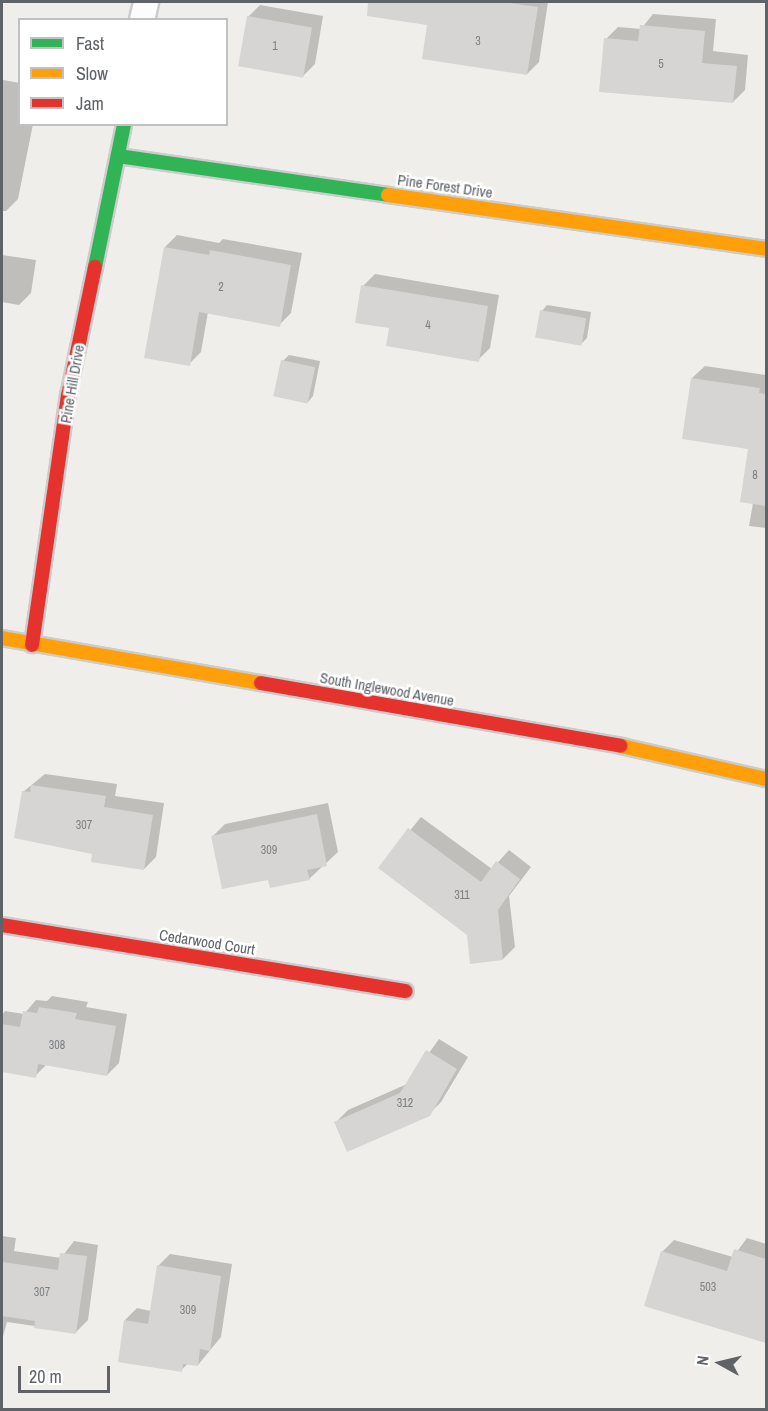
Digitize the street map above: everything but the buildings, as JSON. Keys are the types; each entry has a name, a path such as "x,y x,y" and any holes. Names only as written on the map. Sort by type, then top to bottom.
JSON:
{"street":[{"path":"142,18 146,2"},
{"name":"Pine Hill Drive","path":"32,645 68,396 124,126"},
{"name":"Pine Forest Drive","path":"118,156 766,249"},
{"name":"South Inglewood Avenue","path":"2,638 653,752 766,779"},
{"name":"Cedarwood Court","path":"2,925 406,991"}],"traffic: fast":[{"path":"95,267 124,126"},
{"path":"118,156 388,195"}],"traffic: slow":[{"path":"388,195 766,249"},
{"path":"2,638 261,683"},
{"path":"621,746 766,779"}],"traffic: jam":[{"path":"32,645 68,396 95,267"},
{"path":"261,683 621,746"},
{"path":"2,925 406,991"}]}
